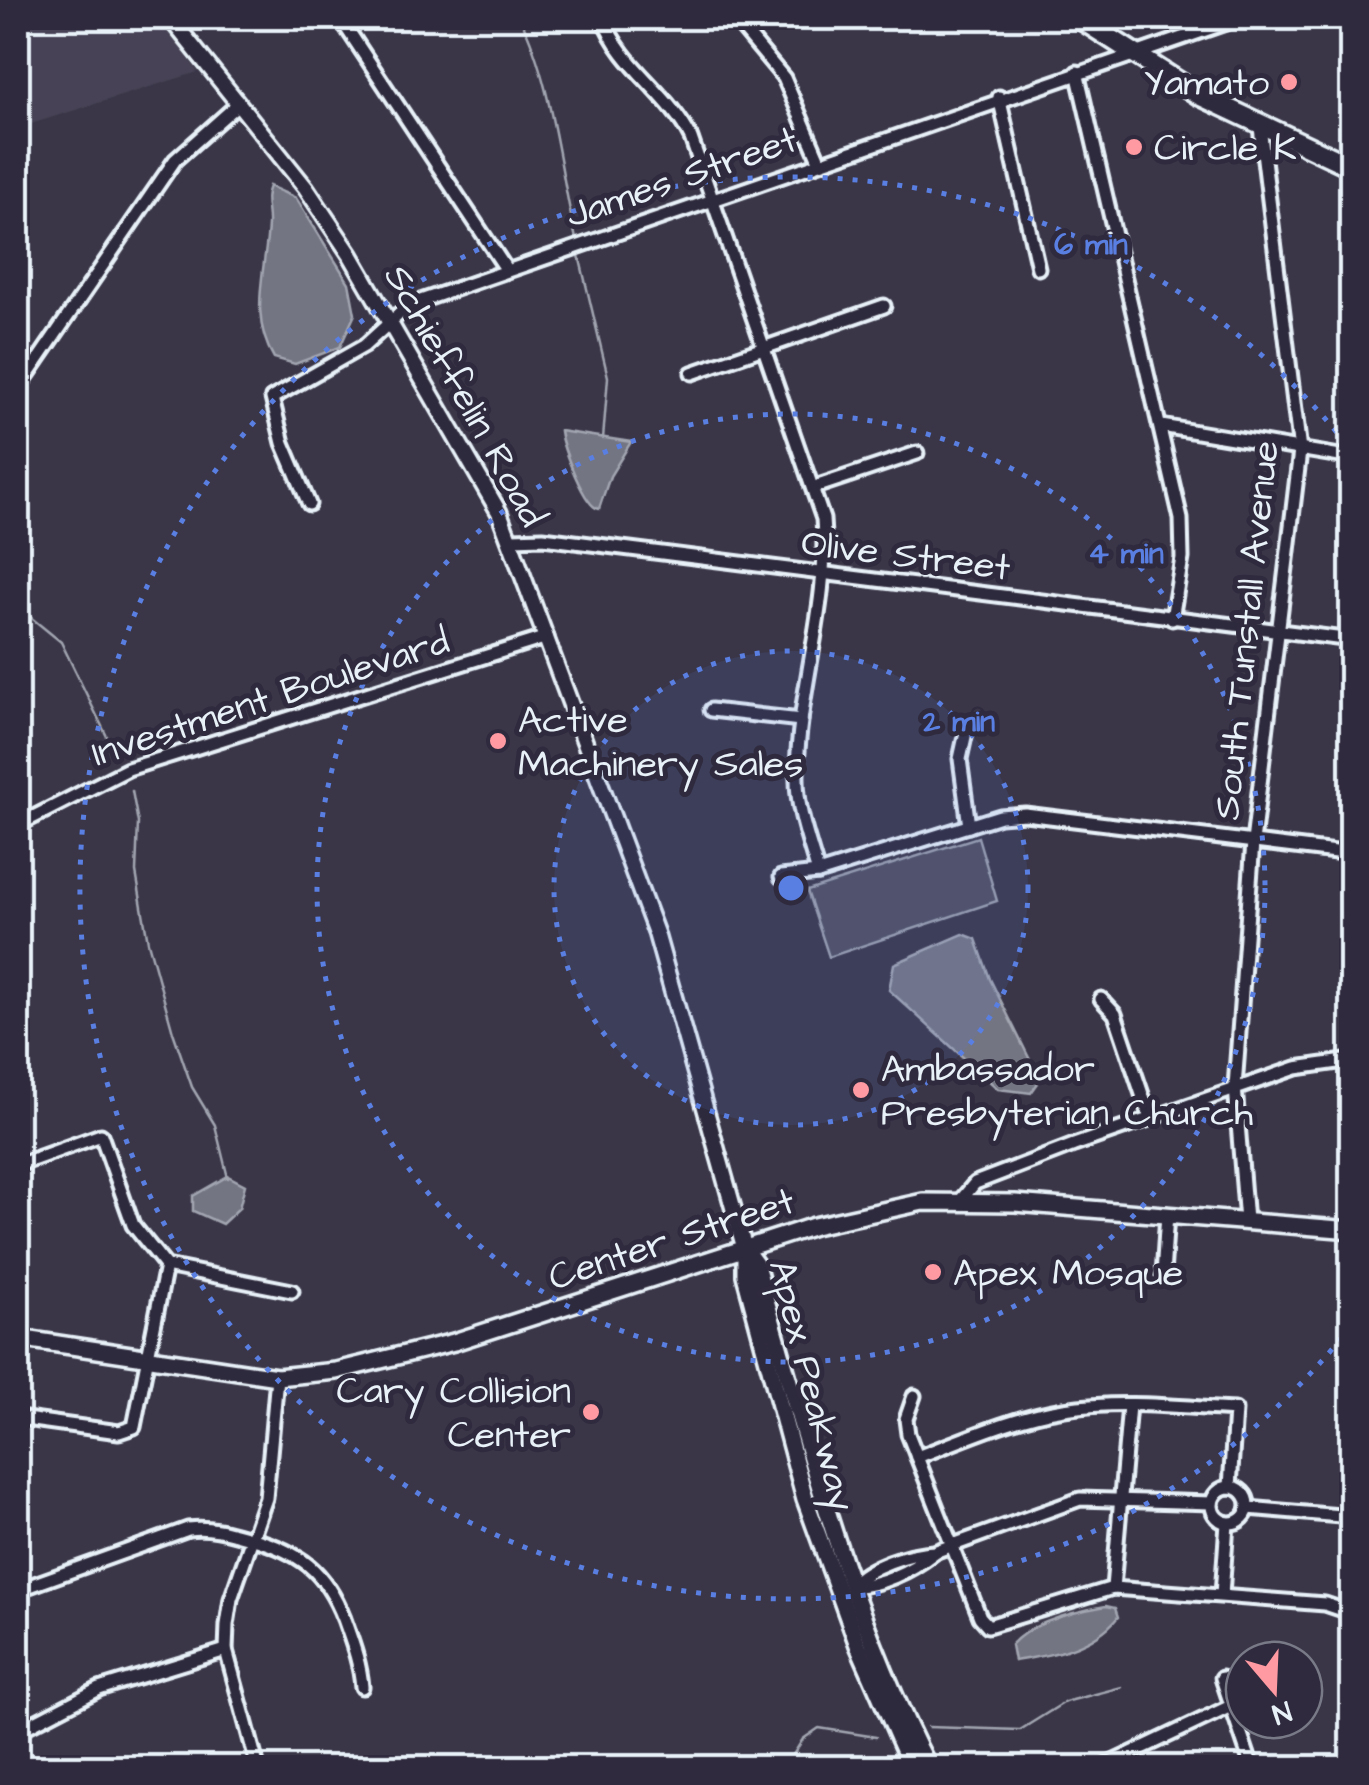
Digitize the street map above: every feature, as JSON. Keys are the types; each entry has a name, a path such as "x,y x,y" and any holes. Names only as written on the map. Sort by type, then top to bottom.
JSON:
{"main road":[{"path":"1079,18 1134,55 1260,127 1352,167"},
{"name":"Center Street","path":"18,1338 277,1377 392,1360 873,1211 960,1201 1352,1230"},
{"name":"Apex Peakway","path":"745,1250 745,1275 780,1415 912,1768"},
{"name":"Apex Peakway","path":"845,1588 929,1768"}],"street":[{"name":"Schieffelin Road","path":"170,18 306,188 474,462 512,539 656,932 745,1250"},
{"path":"340,18 506,269"},
{"path":"603,18 620,54 683,123 714,198 815,487 822,518 823,574 801,720 799,801 818,873"},
{"path":"734,18 784,78 819,160"},
{"name":"James Street","path":"309,504 274,415 272,398 364,346 409,305 999,97 1240,18"},
{"path":"1078,72 1161,426 1183,539 1172,619"},
{"path":"999,97 1038,268"},
{"path":"18,389 175,160 238,104"},
{"name":"South Tunstall Avenue","path":"1246,1220 1235,1087 1253,842 1300,451 1260,127"},
{"path":"692,373 884,306"},
{"path":"1161,426 1352,458"},
{"path":"815,487 917,454"},
{"name":"Olive Street","path":"512,539 543,538 1352,640"},
{"name":"Investment Boulevard","path":"18,825 128,769 547,637"},
{"path":"711,710 801,720"},
{"path":"966,732 960,759 968,826"},
{"path":"781,877 818,873 968,826 1024,814 1352,854"},
{"path":"1102,999 1115,1014 1150,1118"},
{"path":"960,1201 975,1183 992,1175 1235,1087 1296,1068 1352,1060"},
{"path":"18,1165 100,1135 133,1224 166,1266 292,1291"},
{"path":"1164,1275 1167,1214"},
{"path":"18,1418 131,1430 136,1422 166,1266"},
{"path":"258,1768 226,1650 231,1599 254,1539 270,1476 277,1377"},
{"path":"914,1396 906,1419 917,1457 980,1617 988,1626 1113,1588 1325,1604 1352,1613"},
{"path":"917,1457 1043,1413 1128,1404 1235,1410 1230,1487"},
{"path":"1113,1588 1128,1404"},
{"path":"1230,1487 1244,1493 1248,1508 1238,1521 1227,1523 1217,1518 1212,1503 1216,1493 1230,1487"},
{"path":"845,1588 860,1575 916,1554 952,1546 1060,1504 1120,1498 1212,1503"},
{"path":"1248,1508 1352,1517"},
{"path":"1222,1596 1227,1523"},
{"path":"18,1590 188,1528 216,1529 254,1539 298,1554 324,1577 351,1637 362,1686"},
{"path":"18,1730 99,1689 226,1650"},
{"path":"1222,1678 1224,1684"},
{"path":"1100,1768 1224,1710"},
{"path":"1243,1740 1249,1758"}],"shaded area":[{"path":"18,18 160,18 198,72 18,128"},
{"path":"978,837 997,901 829,957 807,891"}],"water":[{"path":"269,186 296,198 349,283 355,314 340,347 295,364 274,358 262,325"},
{"path":"560,431 631,442 610,476 599,509 581,488"},
{"path":"963,934 976,939 990,979 1034,1068 1038,1083 1031,1093 998,1089 889,990 894,964"},
{"path":"228,1176 245,1185 239,1208 222,1224 193,1211 193,1196"},
{"path":"1106,1606 1115,1608 1118,1617 1097,1636 1057,1653 1014,1661 1011,1645 1030,1630 1068,1614"}],"waterway":[{"path":"520,18 548,98 577,243"},
{"path":"578,251 608,377 603,439"},
{"path":"18,607 61,642 115,753"},
{"path":"132,791 138,823 136,872 148,942 173,1032 192,1087 215,1125 228,1178"},
{"path":"928,1727 1020,1730 1065,1702 1122,1687"},
{"path":"761,1768 788,1763 803,1739 819,1728 876,1737"}],"place":[{"name":"Yamato","path":"1289,82"},
{"name":"Circle K","path":"1134,147"},
{"name":"Active Machinery Sales","path":"498,741"},
{"name":"Ambassador Presbyterian Church","path":"861,1090"},
{"name":"Apex Mosque","path":"933,1272"},
{"name":"Cary Collision Center","path":"591,1412"}]}
